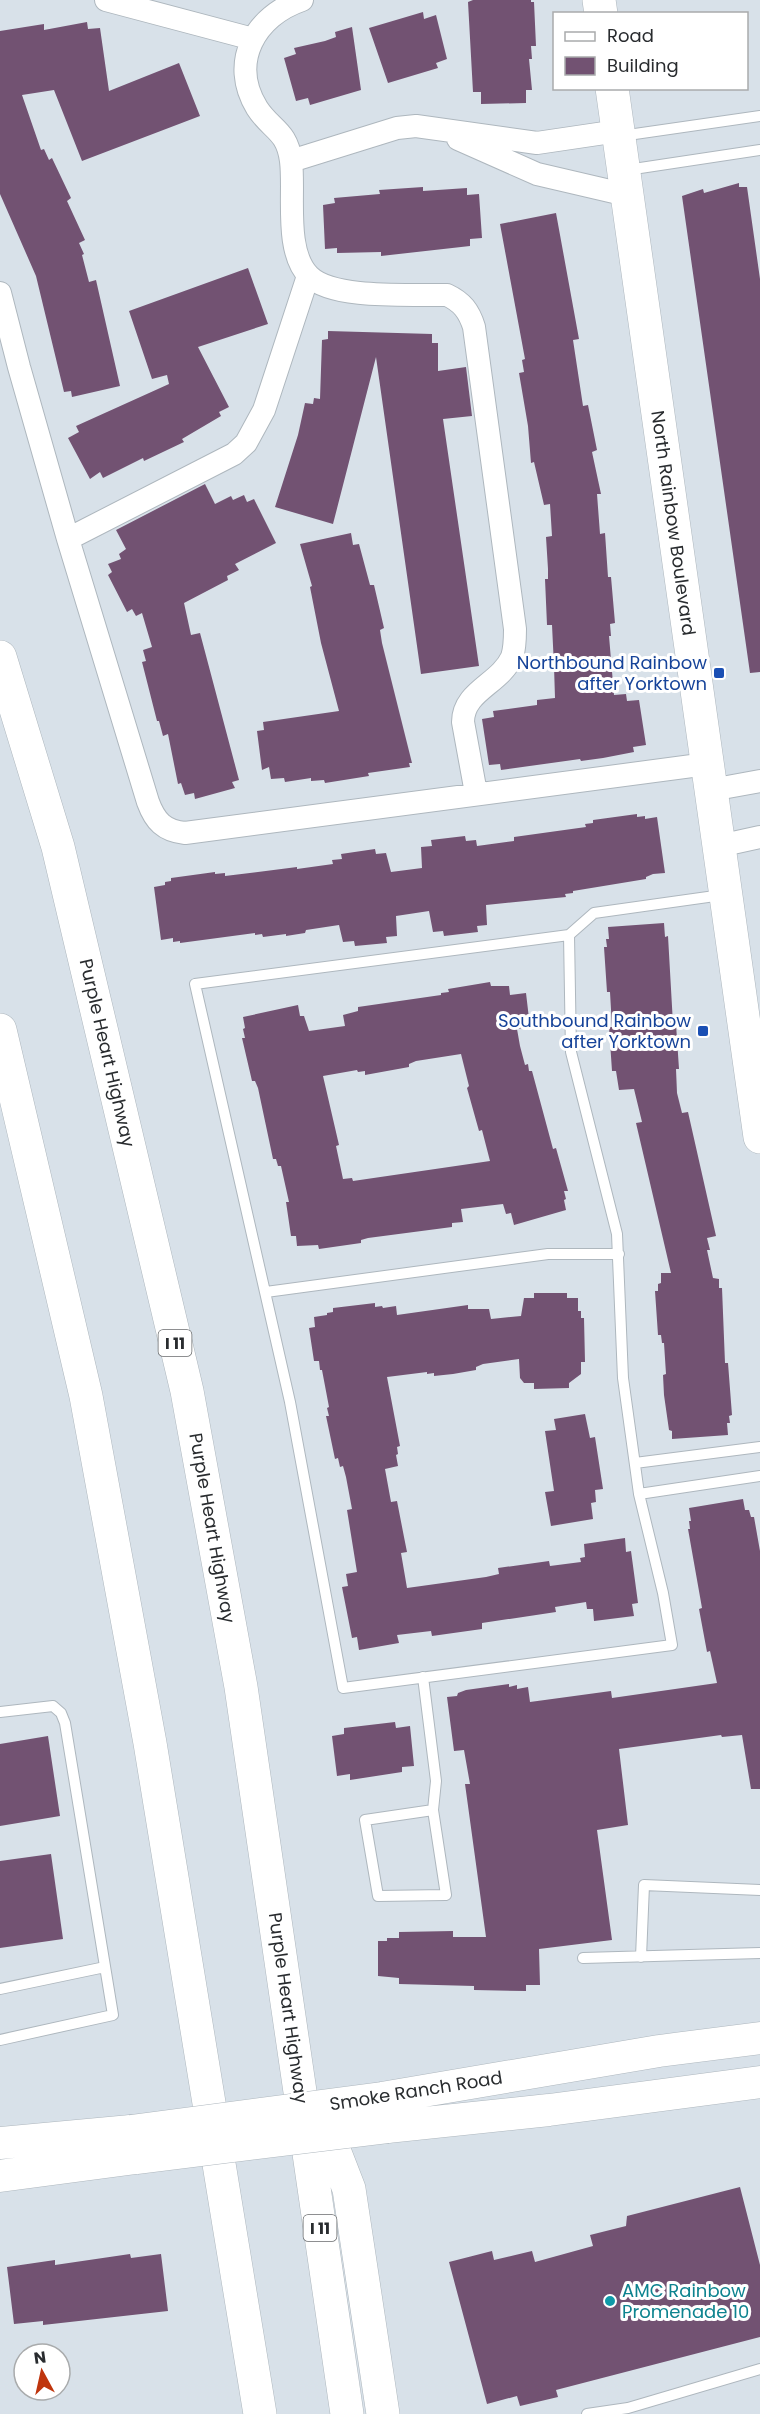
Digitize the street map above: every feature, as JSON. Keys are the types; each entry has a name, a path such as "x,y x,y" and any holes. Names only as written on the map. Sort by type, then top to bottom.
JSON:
{"main road":[{"name":"North Rainbow Boulevard","path":"612,90 760,1137"},
{"name":"Purple Heart Highway","path":"0,657 58,847 187,1391 241,1687 347,2414"},
{"path":"0,1030 92,1431 150,1743 260,2414"},
{"name":"Smoke Ranch Road","path":"0,2176 134,2145 385,2113 659,2051 760,2038"},
{"path":"293,2042 349,2189 383,2414"},
{"name":"Smoke Ranch Road","path":"385,2113 549,2110 760,2082"},
{"name":"Smoke Ranch Road","path":"0,2143 134,2145"}],"street":[{"path":"106,0 253,39"},
{"path":"302,0 276,12 262,24 253,39 246,59 246,79 250,96 259,111 287,143 291,161 291,220 300,263 308,276 335,291 447,295 458,300 471,317 515,629 512,657 504,670 469,700 463,710 463,722 476,793"},
{"path":"291,161 397,128 416,126 537,144 618,134"},
{"path":"437,129 517,167 537,174 625,183"},
{"path":"68,539 234,454 246,443 264,411 308,276"},
{"path":"0,293 68,539 148,802 153,817 163,827 174,832 185,833 476,793 709,777 760,781"},
{"path":"719,846 760,837"}],"lane":[{"path":"618,134 760,116"},
{"path":"625,183 760,150"},
{"path":"570,934 571,1052 617,1234 623,1378 639,1494 663,1593 672,1645 343,1688 309,1494 266,1292 195,984 570,934 594,913 726,894"},
{"path":"266,1292 548,1254 619,1254"},
{"path":"635,1463 760,1447"},
{"path":"639,1494 760,1476"},
{"path":"423,1677 436,1781 433,1810 446,1895 378,1896 365,1820 433,1810"},
{"path":"0,1712 53,1706 61,1713 65,1723 113,2015 0,2040"},
{"path":"641,1957 644,1885 760,1890"},
{"path":"583,1958 760,1953"},
{"path":"0,1989 105,1966"},
{"path":"587,2414 627,2408 760,2369"}],"building":[{"path":"473,0 531,0 534,2 536,46 531,46 532,59 529,59 532,90 526,90 526,103 481,104 481,92 473,92 468,2"},
{"path":"423,12 424,19 436,15 447,59 436,63 438,68 388,83 369,28"},
{"path":"87,22 88,29 100,28 109,91 179,63 200,116 82,161 54,90 22,95 41,150 44,149 49,160 52,158 71,198 67,201 85,240 79,243 84,254 82,255 89,282 96,280 120,386 72,397 71,391 64,392 36,276 0,194 0,31 44,24 44,30"},
{"path":"352,27 361,90 310,105 308,98 296,101 284,58 296,54 294,48 325,41 336,37 335,32"},
{"path":"739,183 739,187 747,187 760,279 760,672 750,673 682,196 703,189 704,193"},
{"path":"423,187 423,191 467,188 467,195 479,194 482,238 470,239 470,246 381,256 381,252 337,253 337,248 325,249 323,205 335,203 334,198 380,194 379,190"},
{"path":"556,213 579,339 573,340 583,406 588,405 597,450 592,452 601,494 597,494 600,534 605,533 608,577 611,577 615,623 610,624 611,636 609,636 614,695 626,694 627,701 639,700 646,745 633,747 634,752 603,758 501,770 500,764 489,765 482,719 494,717 493,711 537,705 537,700 555,698 552,625 547,625 545,579 548,579 546,537 552,536 550,504 544,505 534,462 531,463 528,426 519,373 524,372 522,360 525,359 500,224"},
{"path":"248,268 268,324 198,347 229,407 219,412 221,416 182,439 184,442 144,461 143,458 103,478 100,472 90,479 68,438 79,432 76,426 169,384 167,375 152,379 129,311"},
{"path":"328,331 432,334 432,343 438,343 438,371 466,367 472,416 443,419 479,666 421,674 376,357 333,524 275,507 298,435 305,403 313,404 314,398 320,399 322,340 328,339"},
{"path":"205,484 215,504 231,496 233,500 244,495 247,502 254,499 276,543 235,564 239,570 227,576 228,580 184,603 191,635 200,633 239,780 232,782 235,788 195,799 194,793 185,795 181,783 178,784 168,734 163,736 159,721 157,721 142,662 146,661 143,650 152,647 142,613 136,616 132,609 127,612 108,575 112,572 108,564 121,559 119,554 126,549 116,530"},
{"path":"351,533 353,545 359,544 370,585 374,585 384,628 380,630 382,643 412,763 409,763 410,767 368,773 369,776 325,783 324,780 311,781 311,778 285,782 284,778 271,779 269,767 262,770 257,731 264,730 263,722 339,711 321,643 310,587 312,586 300,544"},
{"path":"637,814 637,817 645,816 645,819 657,817 665,873 653,874 646,879 573,891 573,893 565,894 566,897 486,905 487,925 477,926 478,932 444,936 443,931 433,932 429,911 396,916 397,936 386,937 387,943 355,946 354,941 343,942 339,925 306,930 305,933 286,936 286,934 263,937 262,934 255,935 255,933 180,943 180,941 173,942 173,938 161,940 154,887 165,885 165,882 171,881 171,878 215,872 215,874 225,873 225,876 333,864 332,860 342,859 341,854 375,849 376,854 386,853 391,872 422,868 421,847 432,846 431,840 465,836 466,841 476,840 477,846 514,841 514,837 586,827 585,824 593,823 593,820"},
{"path":"664,923 665,937 668,936 673,1024 676,1024 679,1069 676,1069 677,1093 682,1113 688,1112 716,1236 707,1238 710,1250 707,1250 713,1278 719,1279 719,1288 722,1288 725,1363 728,1363 732,1415 729,1416 730,1423 727,1423 728,1435 672,1439 664,1395 663,1375 666,1374 664,1343 662,1343 661,1335 658,1335 655,1291 658,1291 658,1284 661,1283 661,1273 671,1273 636,1123 642,1122 634,1089 619,1090 616,1071 612,1071 609,1027 612,1027 610,992 607,992 604,947 607,947 606,939 609,939 608,927"},
{"path":"490,982 491,986 509,986 510,995 526,993 530,1027 517,1029 520,1046 525,1065 528,1064 529,1071 532,1071 553,1149 556,1148 568,1191 564,1191 566,1210 514,1225 511,1213 506,1214 503,1204 461,1209 463,1222 452,1223 452,1227 368,1238 361,1240 361,1243 319,1249 318,1245 297,1246 296,1236 291,1236 286,1202 289,1202 281,1166 278,1166 276,1159 273,1159 258,1088 255,1081 252,1081 242,1038 245,1038 243,1017 298,1005 300,1016 304,1016 309,1031 345,1026 343,1015 358,1011 358,1007 441,995 441,993 449,992 448,989","holes":["461,1054 469,1086 467,1088 479,1131 482,1130 490,1161 353,1181 352,1178 343,1179 336,1146 339,1145 323,1076 357,1070 358,1072 365,1071 365,1075 409,1067 409,1064 416,1061"]},
{"path":"534,1293 567,1293 567,1298 578,1298 578,1311 581,1311 581,1318 584,1318 585,1362 581,1362 581,1374 569,1383 569,1388 534,1389 534,1383 524,1383 520,1378 519,1359 483,1364 476,1367 476,1370 453,1374 434,1376 434,1373 427,1374 427,1372 387,1377 400,1446 397,1447 398,1454 396,1455 398,1466 385,1469 391,1502 397,1501 407,1552 401,1553 407,1588 486,1577 499,1574 498,1568 549,1561 550,1566 581,1562 580,1558 585,1557 584,1544 625,1538 626,1552 631,1551 638,1603 632,1604 634,1616 594,1621 593,1609 587,1609 586,1602 555,1607 556,1612 482,1623 482,1629 432,1636 431,1631 397,1635 399,1643 359,1650 357,1637 352,1638 342,1587 348,1586 346,1574 357,1572 347,1510 352,1509 343,1466 340,1467 338,1458 335,1459 326,1416 329,1416 327,1408 329,1407 322,1370 320,1370 319,1361 314,1361 309,1328 315,1327 314,1317 327,1315 333,1312 333,1308 375,1303 375,1307 396,1306 397,1315 468,1305 468,1309 489,1309 491,1319 521,1316 524,1298 534,1298"},
{"path":"585,1414 590,1438 595,1437 603,1489 595,1490 596,1502 591,1503 593,1519 551,1526 545,1492 554,1491 545,1431 556,1430 554,1419"},
{"path":"743,1499 745,1510 749,1510 751,1517 754,1517 760,1551 760,1789 751,1789 742,1735 722,1737 721,1735 619,1749 628,1825 597,1830 612,1940 539,1949 540,1985 526,1985 526,1991 474,1990 474,1986 399,1984 399,1978 378,1976 378,1941 399,1938 399,1932 453,1931 453,1937 486,1937 465,1784 470,1784 464,1750 454,1751 447,1697 457,1696 458,1693 466,1690 509,1684 509,1687 517,1685 517,1689 528,1687 530,1702 611,1691 612,1698 717,1683 710,1651 707,1652 699,1609 702,1608 688,1529 690,1529 689,1521 691,1521 689,1508"},
{"path":"395,1722 396,1728 410,1726 414,1766 402,1767 402,1772 350,1780 350,1774 337,1776 332,1736 344,1734 344,1728"},
{"path":"48,1736 60,1816 0,1826 0,1744"},
{"path":"51,1854 63,1939 0,1948 0,1861"},
{"name":"AMC Rainbow Promenade 10","path":"740,2187 760,2265 760,2337 556,2390 558,2397 520,2406 517,2396 487,2404 449,2262 492,2251 494,2260 532,2251 535,2262 593,2246 590,2235 626,2226 627,2216"},
{"path":"130,2254 131,2258 161,2254 168,2311 43,2325 43,2321 14,2324 7,2267 55,2260 55,2265"}],"place":[{"name":"Northbound Rainbow after Yorktown","path":"719,673"},
{"name":"Southbound Rainbow after Yorktown","path":"703,1031"},
{"name":"AMC Rainbow Promenade 10","path":"610,2301"}]}
